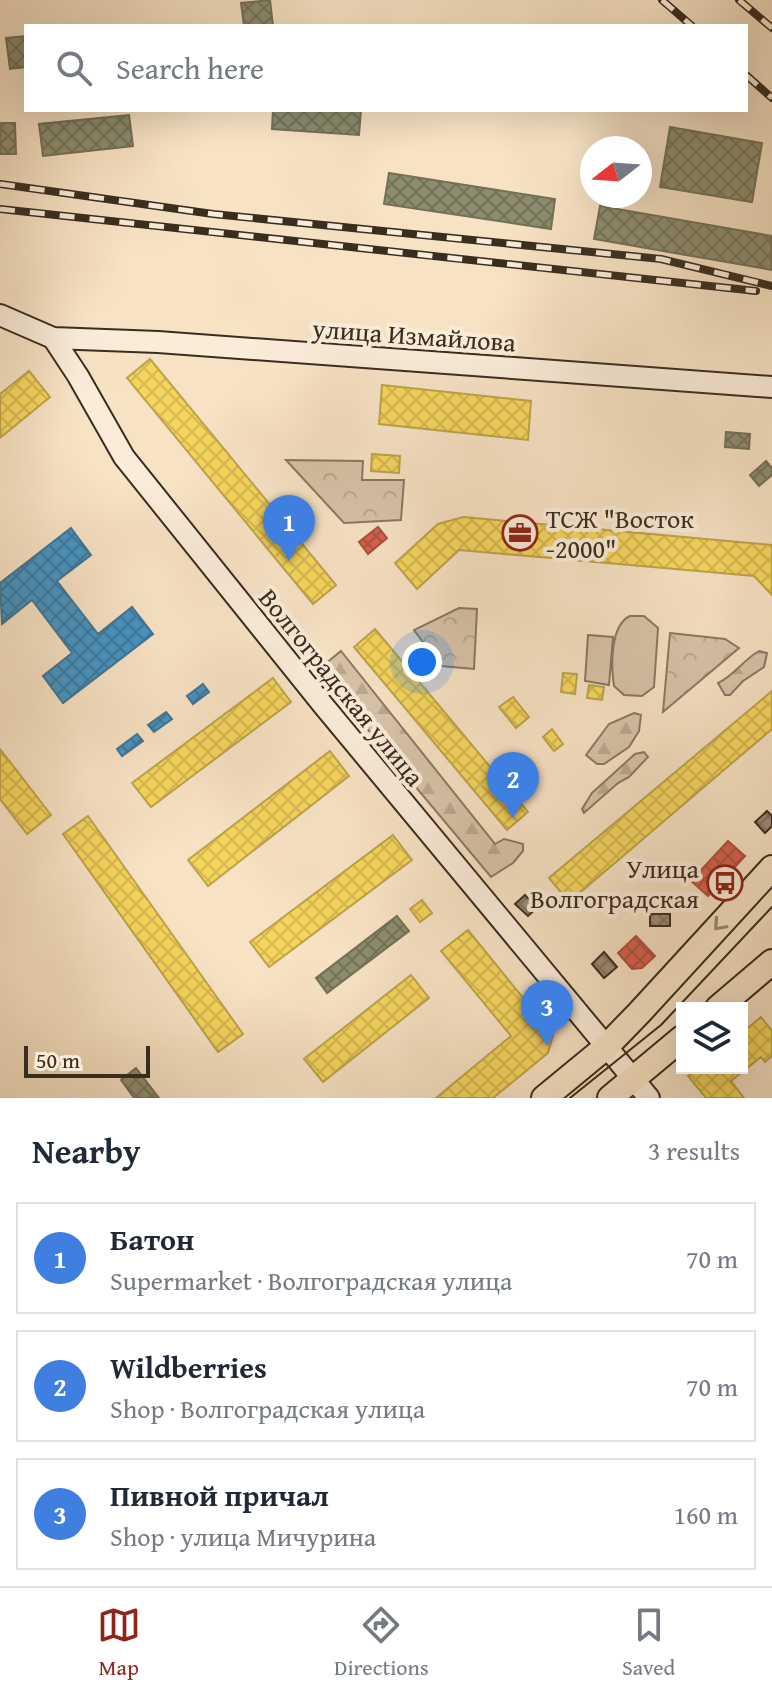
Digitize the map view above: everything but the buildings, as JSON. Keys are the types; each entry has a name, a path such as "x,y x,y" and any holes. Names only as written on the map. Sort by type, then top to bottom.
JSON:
{"main road":[{"path":"544,1098 606,1047 772,868"},
{"path":"725,1002 772,962"},
{"path":"610,1098 641,1089 676,1045"}],"street":[{"path":"0,315 53,338"},
{"name":"улица Измайлова","path":"53,338 158,342 772,387"},
{"name":"Волгоградская улица","path":"53,338 124,457 257,625 641,1089"}],"green space":[{"path":"286,460 363,461 362,480 404,480 401,520 344,523"},
{"path":"459,608 477,609 474,669 441,666 414,630"},
{"path":"630,616 644,616 658,628 654,687 642,696 624,695 614,686 612,657 615,637 623,621"},
{"path":"670,633 725,639 739,648 663,712"},
{"path":"588,635 613,637 609,685 585,681"},
{"path":"341,651 495,844 504,839 523,844 523,851 513,863 491,877 318,670"},
{"path":"759,651 767,653 764,667 743,681 730,695 725,695 718,683"},
{"path":"634,713 641,715 639,731 629,747 604,764 597,764 586,755 609,724"},
{"path":"644,752 648,757 629,777 584,813 582,809 592,793 635,754"}],"tram line":[{"path":"570,1098 661,1025 772,907"}],"railway":[{"path":"662,0 690,24"},
{"path":"739,0 772,28"},
{"path":"748,77 772,98"},
{"path":"0,184 213,214 661,259 772,286"},
{"path":"0,209 756,291"}],"place":[{"name":"ТСЖ \"Восток -2000\"","path":"520,533"},
{"name":"Батон","path":"289,561"},
{"name":"Wildberries","path":"513,818"},
{"name":"Улица Волгоградская","path":"725,883"},
{"name":"Пивной причал","path":"547,1046"}]}
